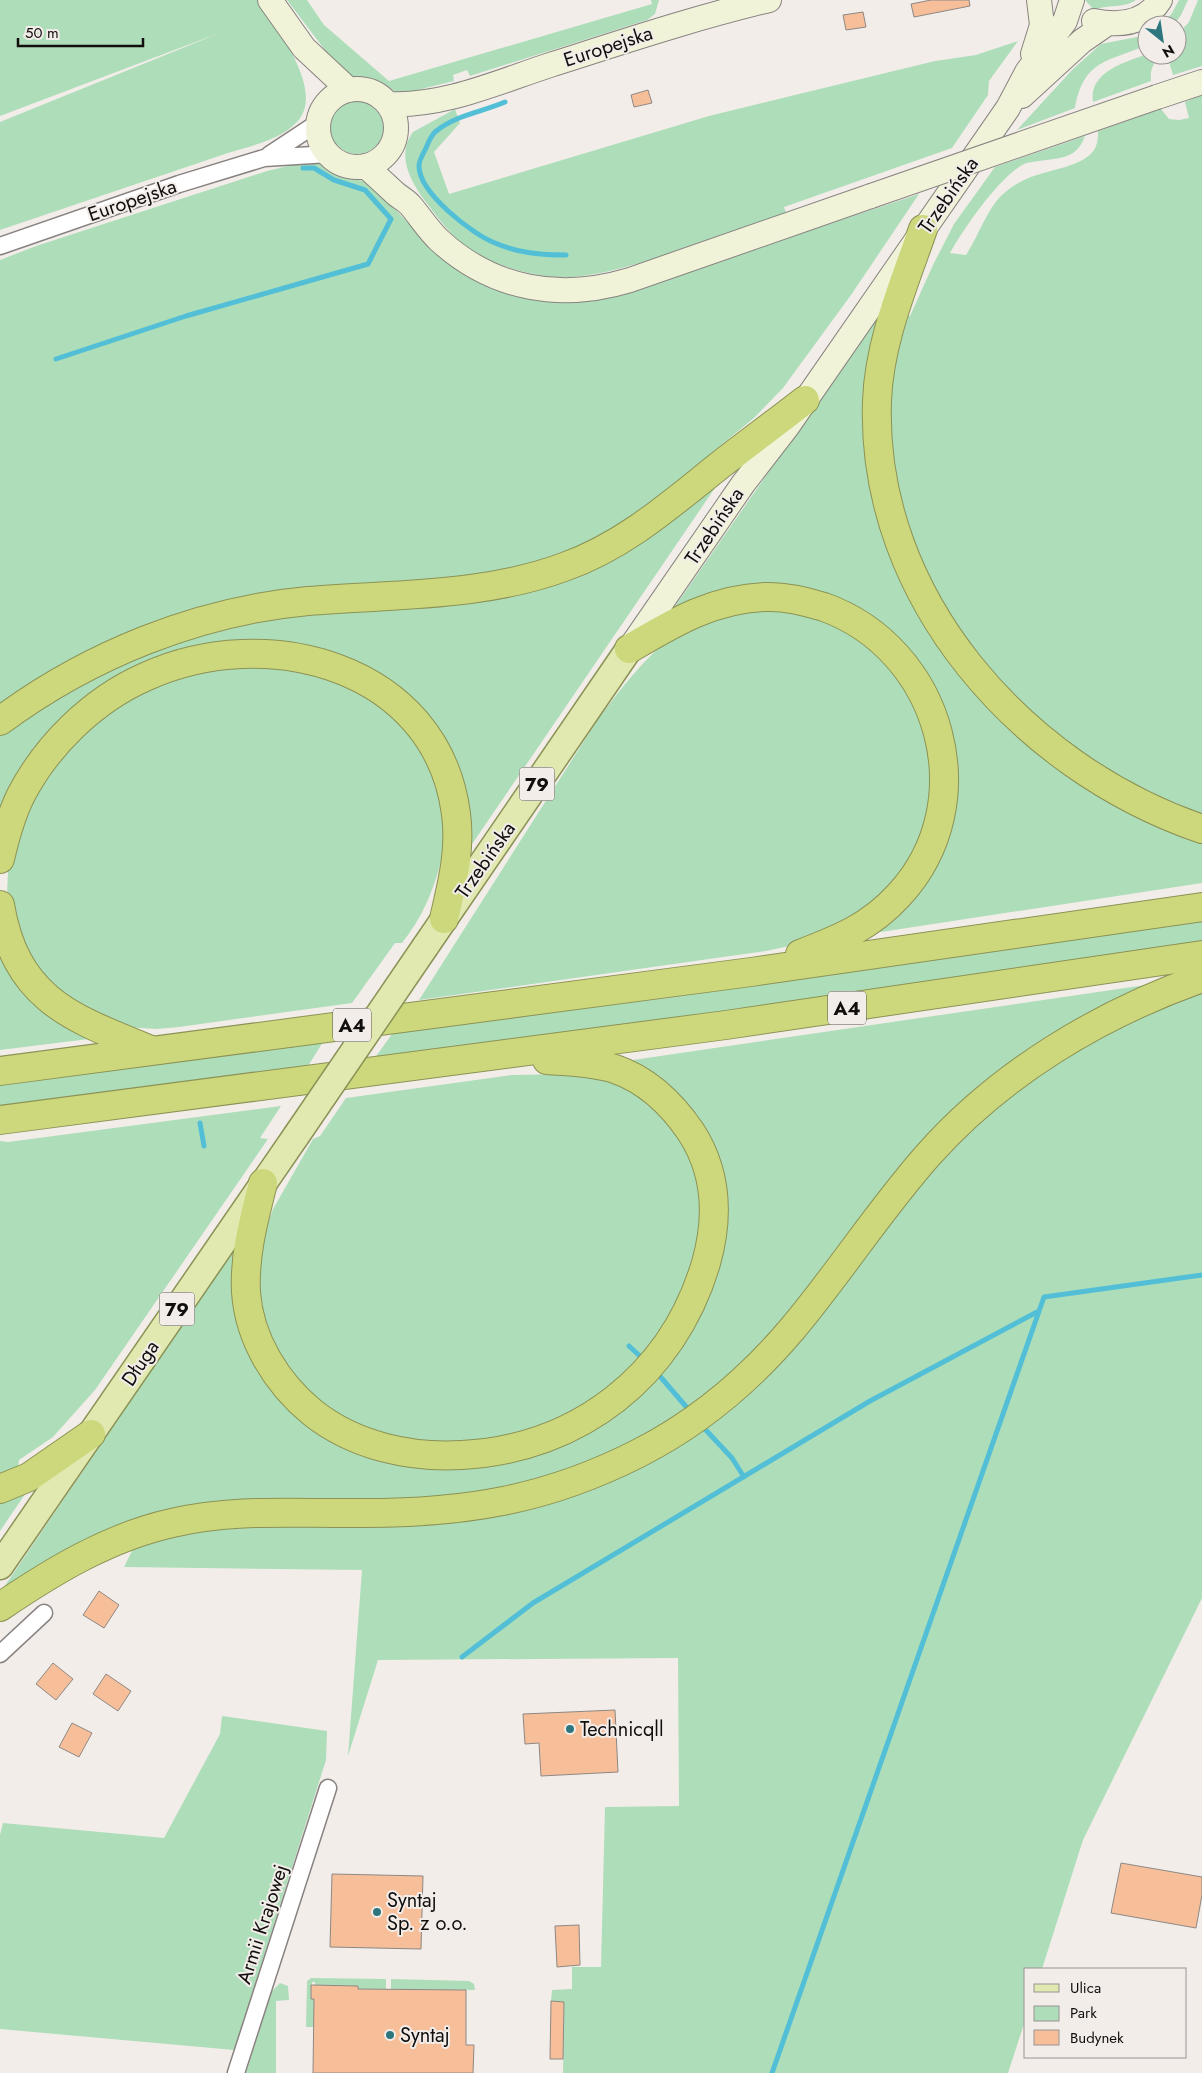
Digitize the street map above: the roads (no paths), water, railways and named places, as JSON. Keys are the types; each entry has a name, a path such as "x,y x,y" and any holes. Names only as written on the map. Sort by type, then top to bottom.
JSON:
{"highway":[{"path":"923,229 887,342 877,399 877,430 881,478 892,519 914,577 944,631 960,654 1000,700 1034,734 1104,785 1175,820 1202,830"},
{"path":"0,721 64,679 106,657 152,637 191,624 269,606 474,589 510,583 580,561 602,551 647,522 805,400"},
{"path":"629,649 691,614 725,603 765,597 813,604 847,617 877,636 889,647 914,678 926,698 935,721 944,762 943,803 940,821 932,843 913,879 885,909 853,933 751,972"},
{"path":"0,859 11,819 29,782 54,748 92,710 121,690 164,669 183,663 226,655 272,653 327,665 363,680 394,700 412,716 428,737 440,759 449,782 456,814 456,862 444,919"},
{"path":"0,905 4,929 12,950 28,977 44,994 60,1009 78,1019 153,1051"},
{"name":"A4","path":"0,1071 751,972 1202,907"},
{"name":"A4","path":"0,1120 953,993 1202,955"},
{"path":"0,1607 56,1571 90,1553 140,1531 172,1523 206,1516 263,1512 364,1514 441,1512 470,1508 496,1504 551,1489 593,1475 641,1452 685,1427 706,1411 765,1358 822,1292 907,1179 930,1152 967,1116 1001,1087 1057,1047 1094,1026 1138,1004 1202,978"},
{"path":"263,1183 252,1228 247,1260 246,1292 253,1328 267,1358 288,1390 302,1404 333,1426 358,1438 404,1452 476,1454 502,1450 550,1437 570,1428 605,1407 622,1394 654,1362 677,1330 694,1296 707,1256 714,1213 713,1185 704,1155 684,1121 663,1098 634,1078 616,1070 596,1065 491,1056"},
{"path":"0,1489 29,1477 91,1434"}],"main road":[{"path":"270,0 304,48 349,90"},
{"name":"Europejska","path":"388,104 450,98 677,24 769,0"},
{"path":"1027,72 1042,25 1039,0"},
{"name":"Trzebińska","path":"296,1136 743,484 805,400 1008,108 1027,72 1064,21 1072,0"},
{"name":"79","path":"1072,0 1088,19 1108,24 1126,24 1135,21 1152,10 1160,0"},
{"name":"Trzebińska","path":"1008,108 1082,41 1108,24"},
{"path":"304,48 322,114 320,139 329,154 345,165 365,166 381,158 393,139"},
{"path":"365,166 410,204 439,241 484,272 523,285 547,290 566,291 596,288 630,280 1202,82"},
{"path":"322,114 338,94 349,90 368,91 381,97 388,104 394,116 393,139 410,204"},
{"name":"Europejska","path":"393,139 450,98"},
{"name":"Długa","path":"0,1566 296,1136"}],"street":[{"name":"Europejska","path":"264,158 322,114"},
{"name":"Europejska","path":"0,246 178,184 264,158 329,154"},
{"path":"0,1654 44,1613"},
{"name":"Armii Krajowej","path":"236,2073 328,1788"}],"waterway":[{"path":"505,102 460,118 435,132 420,162 421,177 437,200 448,211 485,238 521,251 566,255"},
{"path":"56,359 186,316 368,264 391,219 365,190 334,180 314,168 303,168"},
{"path":"200,1123 204,1146"},
{"path":"772,2073 1044,1297 1202,1275"},
{"path":"462,1657 533,1603 870,1401 1037,1312"},
{"path":"629,1346 642,1358"},
{"path":"658,1374 689,1410"},
{"path":"703,1427 732,1458 744,1477"}],"place":[{"name":"Technicqll","path":"570,1729"},
{"name":"Syntaj Sp. z o.o.","path":"377,1912"},
{"name":"Syntaj","path":"390,2035"}]}
